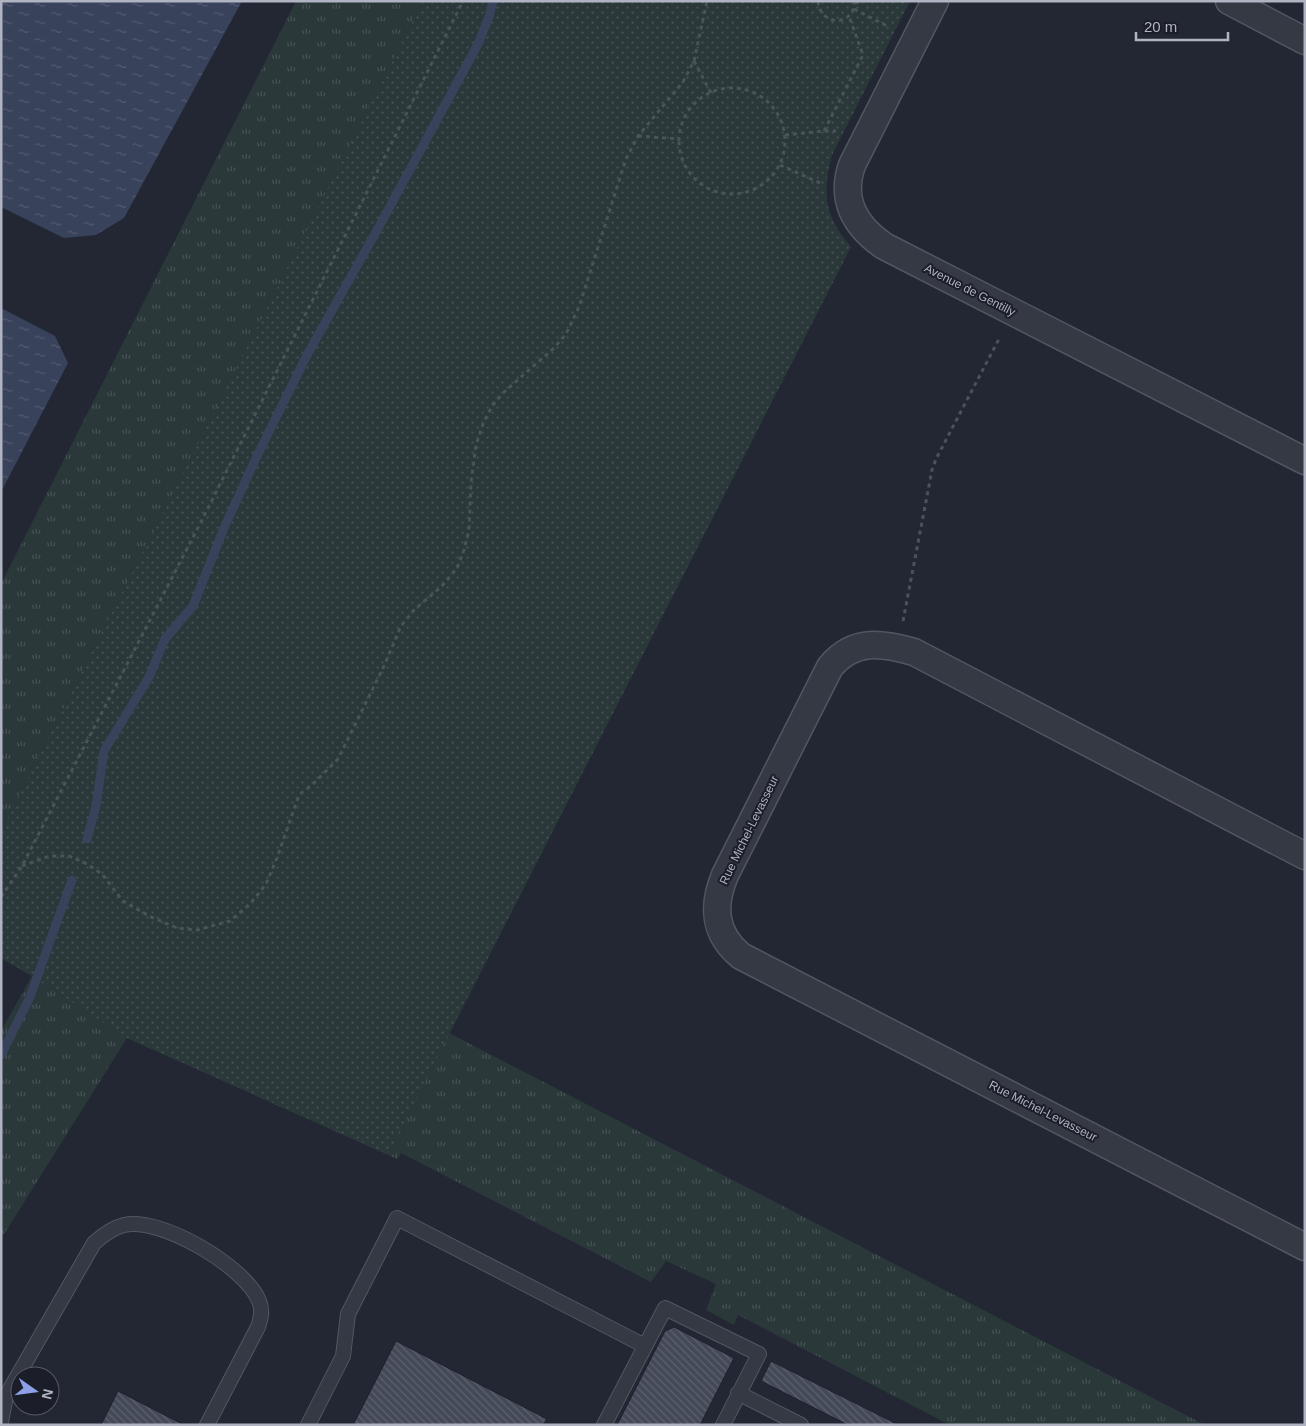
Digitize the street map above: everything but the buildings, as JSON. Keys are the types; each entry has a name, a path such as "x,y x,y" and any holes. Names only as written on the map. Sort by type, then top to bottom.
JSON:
{"street":[{"name":"Avenue de Gentilly","path":"934,1 856,157 848,178 849,202 855,217 863,228 884,246 1305,461"},
{"path":"1229,1 1305,41"},
{"name":"Rue Michel-Levasseur","path":"1305,856 914,652 886,645 872,644 848,651 830,667 725,876 720,887 717,911 723,936 730,947 741,956 1305,1247"}],"lane":[{"path":"308,1425 344,1356 348,1314 397,1218 645,1346"},
{"path":"1,1422 6,1396 94,1243 107,1232 125,1225 146,1225 187,1239 220,1260 244,1281 259,1300 262,1314 258,1327 207,1425"},
{"path":"604,1425 665,1308 759,1354 738,1392 724,1425"},
{"path":"738,1392 801,1425"}],"path":[{"path":"1,897 22,866 202,518 463,1"},
{"path":"22,866 50,856 69,856 102,874 123,902 177,928 197,930 230,921 251,903 266,884 278,858 299,795 313,784 338,758 384,666 401,626 414,610 442,586 457,568 469,530 471,482 476,445 483,424 492,406 503,393 554,348 566,334 579,307 626,159 638,136 683,82 694,61 707,1"},
{"path":"818,1 820,11 830,20 837,21 849,16 854,9 855,2 865,1"},
{"path":"854,9 896,31"},
{"path":"824,131 863,55 849,16"},
{"path":"694,61 711,93"},
{"path":"736,88 754,92 769,102 780,118 785,135 784,152 780,165 768,181 754,190 738,194 721,193 705,188 692,177 684,162 679,146 681,128 688,111 701,98 711,93 718,90 736,88"},
{"path":"785,135 824,131 844,132"},
{"path":"638,136 680,139"},
{"path":"780,165 826,185"},
{"path":"902,624 932,470 1004,330"}],"green space":[{"path":"296,1 646,1 405,1026 449,1033 1205,1425 950,1425 738,1315 734,1325 706,1310 716,1284 666,1261 651,1282 401,1153 397,1159 127,1038 1,1239 1,1031 32,976 1,958 1,584"},
{"path":"423,1 910,1 832,155 826,193 830,215 851,247 388,1154 127,1038 1,958 1,831"}],"water":[{"path":"1,1 242,1 124,218 96,235 64,238 1,207"},
{"path":"1,308 55,336 68,363 1,492"}],"waterway":[{"path":"87,839 96,806 104,751 149,677 165,639 193,606 224,528 307,355 477,46 489,17 493,1"},
{"path":"1,1055 30,997 72,880"}]}
